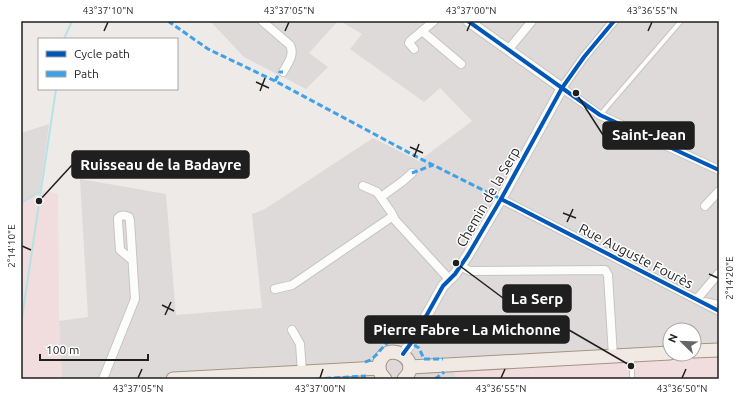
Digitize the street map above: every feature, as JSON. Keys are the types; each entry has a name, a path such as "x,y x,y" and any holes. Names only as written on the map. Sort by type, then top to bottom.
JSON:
{"main road":[{"path":"702,351 719,350"},
{"path":"173,379 302,372 382,374 380,364 385,356 393,352 403,354 408,360 410,367 409,372 404,379"},
{"path":"410,367 662,353"}],"street":[{"path":"262,21 292,48 291,57 283,72"},
{"path":"414,49 409,43 410,41 434,21"},
{"path":"468,21 600,115 719,170"},
{"path":"508,50 532,21"},
{"path":"562,88 584,56 614,21"},
{"path":"422,31 461,64"},
{"name":"Chemin de la Serp","path":"403,354 411,343 443,286 468,255 501,199 562,88"},
{"path":"380,197 403,181 412,172"},
{"path":"363,186 377,192 395,220 449,280"},
{"path":"705,206 719,191"},
{"name":"Rue Auguste Fourès","path":"501,199 719,311"},
{"path":"103,379 135,299 129,217 120,216 118,221 120,250 132,260"},
{"path":"275,289 292,285 393,216"},
{"path":"460,266 470,271 605,270 608,275 613,356"},
{"path":"697,299 719,273"},
{"path":"292,330 300,344 302,372"}],"lane":[{"path":"600,115 680,21"},
{"name":"Rue Auguste Fourès","path":"697,299 719,303"},
{"path":"632,355 632,379"}],"shaded area":[{"path":"210,21 338,21 309,53 328,67 306,89 244,57"},
{"path":"340,21 719,21 719,379 62,379 59,321 88,317 80,179 166,194 176,315 262,308 252,214 265,209 373,138 419,161 472,121 440,88 424,102 350,49 362,34"},
{"path":"49,124 40,190 21,204 21,133"},
{"path":"40,190 58,194 59,321 62,379 21,379 21,204"},
{"path":"719,357 719,379 456,379 453,371 662,360 662,362 702,362 702,358"}],"waterway":[{"path":"64,38 72,21"},
{"path":"21,325 56,90"},
{"path":"21,203 41,191"}],"marked path":[{"path":"168,21 208,49 277,82 419,158 501,199"},
{"path":"275,81 280,72 283,72"},
{"path":"412,173 433,165"},
{"path":"365,362 376,356 388,342 399,339 407,341"},
{"path":"414,345 419,348 424,359 443,359"},
{"path":"435,379 444,372"},
{"path":"316,379 366,376"}],"cycle path":[{"path":"468,21 600,115 719,170"},
{"path":"403,354 411,343 443,286 455,274 468,255 501,199 562,88 584,57 614,21"},
{"path":"501,199 719,311"}],"place":[{"name":"Saint-Jean","path":"576,93"},
{"name":"Ruisseau de la Badayre","path":"39,201"},
{"name":"La Serp","path":"456,263"},
{"name":"Pierre Fabre - La Michonne","path":"631,366"}]}
